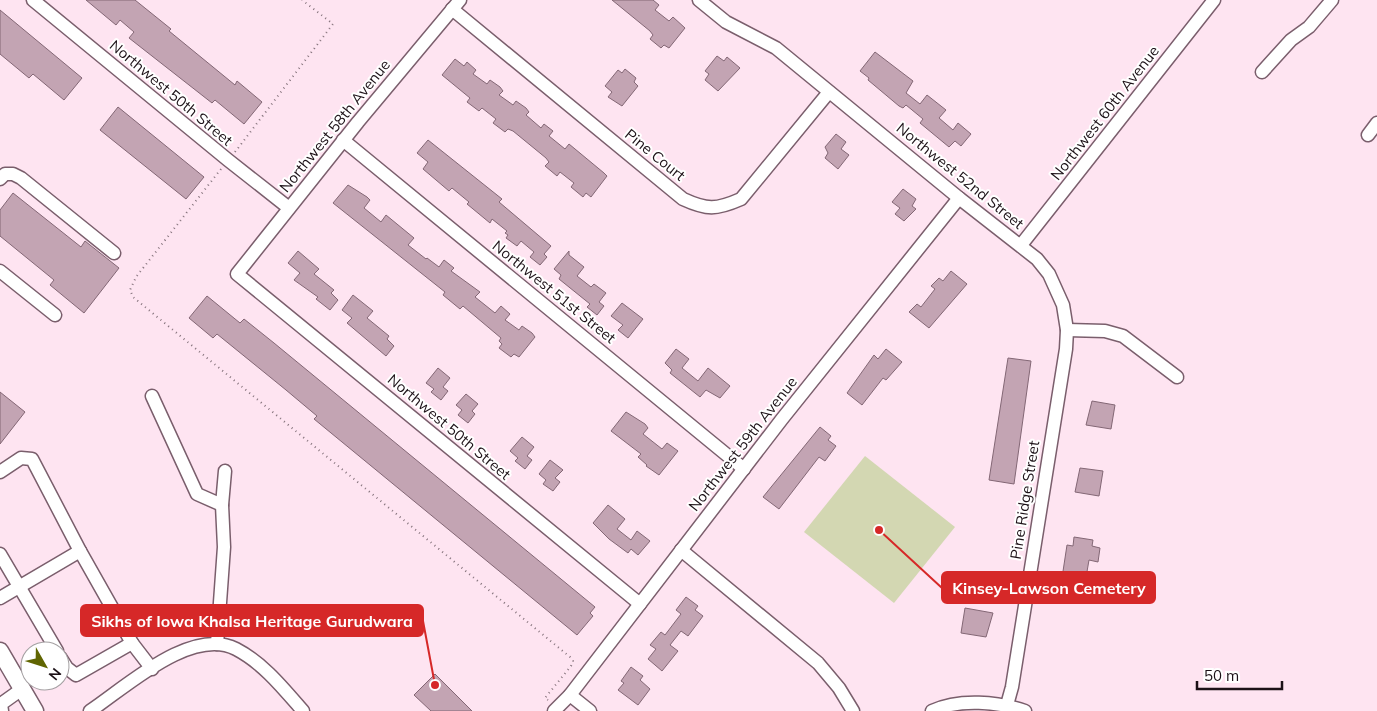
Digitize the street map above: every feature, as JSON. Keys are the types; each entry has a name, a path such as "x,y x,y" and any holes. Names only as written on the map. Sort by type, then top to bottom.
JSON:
{"main road":[{"path":"0,651 20,686"},
{"path":"23,691 35,711"}],"street":[{"name":"Northwest 50th Street","path":"34,0 289,208"},
{"name":"Northwest 52nd Street","path":"699,0 726,22 776,48 959,198 1037,259 1049,274 1063,305 1067,330"},
{"name":"Northwest 60th Avenue","path":"1021,245 1214,0"},
{"path":"1262,72 1291,40 1309,27 1332,0"},
{"name":"Pine Court","path":"456,5 683,199 702,208 726,205 740,199 829,92"},
{"name":"Northwest 58th Avenue","path":"237,274 343,140 456,5"},
{"path":"1368,135 1377,123"},
{"name":"Northwest 51st Street","path":"343,140 744,469"},
{"path":"0,179 5,174 13,174 20,178 114,253"},
{"name":"Northwest 59th Avenue","path":"554,711 570,695 744,469 959,198"},
{"path":"0,271 55,315"},
{"name":"Northwest 50th Street","path":"237,274 640,604"},
{"path":"1067,330 1105,331 1123,336 1177,377"},
{"name":"Pine Ridge Street","path":"1007,705 1012,687 1067,330"},
{"path":"152,396 197,494 222,505"},
{"path":"0,472 21,458 32,459 80,551 132,643 152,669"},
{"path":"218,644 224,547 222,505 225,471"},
{"path":"682,550 818,663 839,688 852,711"},
{"path":"0,598 80,551"},
{"path":"0,554 51,641"},
{"path":"70,670 76,675 132,643"},
{"path":"90,711 166,659 186,649 218,644 234,648 252,659 277,681 303,711"},
{"path":"2,711 1,704 20,690"},
{"path":"570,695 590,711"},
{"path":"932,711 970,703 1007,705 1026,711"}],"path":[{"path":"302,0 333,24 136,277 130,290 133,297 570,657 573,662 571,666 545,698"}],"green space":[{"path":"865,456 955,527 894,603 804,532"}],"building":[{"path":"86,0 135,0 171,29 169,31 235,85 237,81 262,102 244,124 215,100 212,103 129,38 134,32 120,20 116,25"},
{"path":"612,0 653,0 659,5 655,10 669,21 673,17 685,28 669,48 664,45 661,48 650,39 653,35 650,31"},
{"path":"0,10 82,78 64,100 33,74 29,78 0,54"},
{"path":"875,52 913,81 906,93 920,104 927,95 946,110 939,118 953,130 958,123 971,134 961,146 955,141 949,147 920,123 923,119 906,105 903,108 899,106 868,80 869,78 860,71"},
{"path":"717,56 724,61 727,57 740,68 718,91 705,80 709,74 705,71"},
{"path":"455,59 464,66 467,62 476,70 473,74 487,84 490,80 500,87 503,91 499,95 513,105 516,101 526,108 529,112 526,115 541,128 544,124 553,131 549,136 565,149 569,144 607,176 591,197 586,193 583,197 571,187 574,183 560,172 557,176 545,166 549,162 546,158 513,131 508,129 505,132 493,123 496,119 482,108 479,111 467,102 470,98 442,75"},
{"path":"625,69 636,78 634,82 638,86 622,106 608,97 612,92 605,86 618,70 622,73"},
{"path":"118,107 204,177 186,199 100,130"},
{"path":"836,134 846,142 841,149 849,155 838,169 825,158 828,153 825,147"},
{"path":"428,140 502,199 499,202 551,246 544,254 547,257 540,265 530,257 534,252 521,241 517,246 506,238 508,235 505,233 507,231 492,219 490,223 467,204 469,202 452,188 449,191 423,169 428,162 417,153"},
{"path":"348,185 370,200 364,208 381,222 386,215 414,238 408,245 439,267 444,260 454,268 451,271 480,292 475,297 495,313 501,306 510,314 505,320 519,330 522,326 532,333 535,337 519,357 514,354 511,357 499,348 502,344 499,341 501,338 463,306 460,309 443,295 445,292 333,203"},
{"path":"903,189 916,199 912,206 916,209 904,221 895,214 900,208 892,202"},
{"path":"13,193 81,247 85,241 119,268 84,313 50,285 54,280 0,236 0,210"},
{"path":"298,251 319,269 314,274 334,290 331,293 338,300 330,310 316,299 318,297 294,280 300,273 288,263"},
{"path":"569,251 569,255 584,267 577,276 591,287 594,284 606,293 599,302 604,306 597,315 587,307 590,304 559,279 561,275 554,269"},
{"path":"951,271 967,284 929,328 909,312 917,304 921,307 935,289 931,286 939,278 943,281"},
{"path":"353,295 373,311 367,318 389,336 387,339 394,346 386,356 347,323 352,318 342,310"},
{"path":"207,296 240,323 244,319 274,343 595,607 590,613 593,616 577,635 314,419 317,416 286,390 217,334 213,338 189,318"},
{"path":"622,303 643,319 628,338 618,330 623,325 611,316"},
{"path":"676,349 689,359 682,368 698,381 708,368 730,386 720,398 706,390 700,397 670,373 672,370 665,363"},
{"path":"886,349 902,362 886,380 883,378 862,405 847,393 874,355 878,359"},
{"path":"1008,358 1031,361 1014,484 989,480"},
{"path":"438,368 450,378 443,387 448,391 441,400 431,392 434,389 426,383"},
{"path":"0,392 25,412 0,444"},
{"path":"466,394 478,404 472,411 475,414 468,423 458,415 462,410 456,405"},
{"path":"1092,401 1115,405 1111,429 1086,425"},
{"path":"626,412 645,424 648,428 643,434 662,449 667,443 678,451 659,475 646,466 638,457 641,454 611,431"},
{"path":"820,427 831,436 828,440 836,446 825,461 819,457 779,509 763,497"},
{"path":"522,437 534,447 527,456 532,460 525,469 515,461 518,458 510,451"},
{"path":"550,460 563,470 555,478 560,482 553,491 543,484 546,480 539,474"},
{"path":"1080,468 1103,471 1099,496 1075,492"},
{"path":"608,505 625,519 617,529 631,540 637,531 650,541 638,555 631,549 628,553 609,539 593,523"},
{"path":"1074,537 1093,540 1092,546 1100,548 1098,562 1089,560 1083,595 1060,591 1067,545 1073,546"},
{"path":"686,597 698,606 695,610 703,616 688,636 681,631 670,645 678,651 662,671 648,659 656,649 650,645 661,632 665,635 681,614 676,610"},
{"path":"965,608 993,613 986,637 961,633"},
{"path":"631,667 643,676 640,680 650,689 638,705 618,690 624,683 621,681"},
{"path":"435,674 472,711 431,711 414,695"}],"place":[{"name":"Kinsey-Lawson Cemetery","path":"879,530"},
{"name":"Sikhs of Iowa Khalsa Heritage Gurudwara","path":"435,685"}]}
